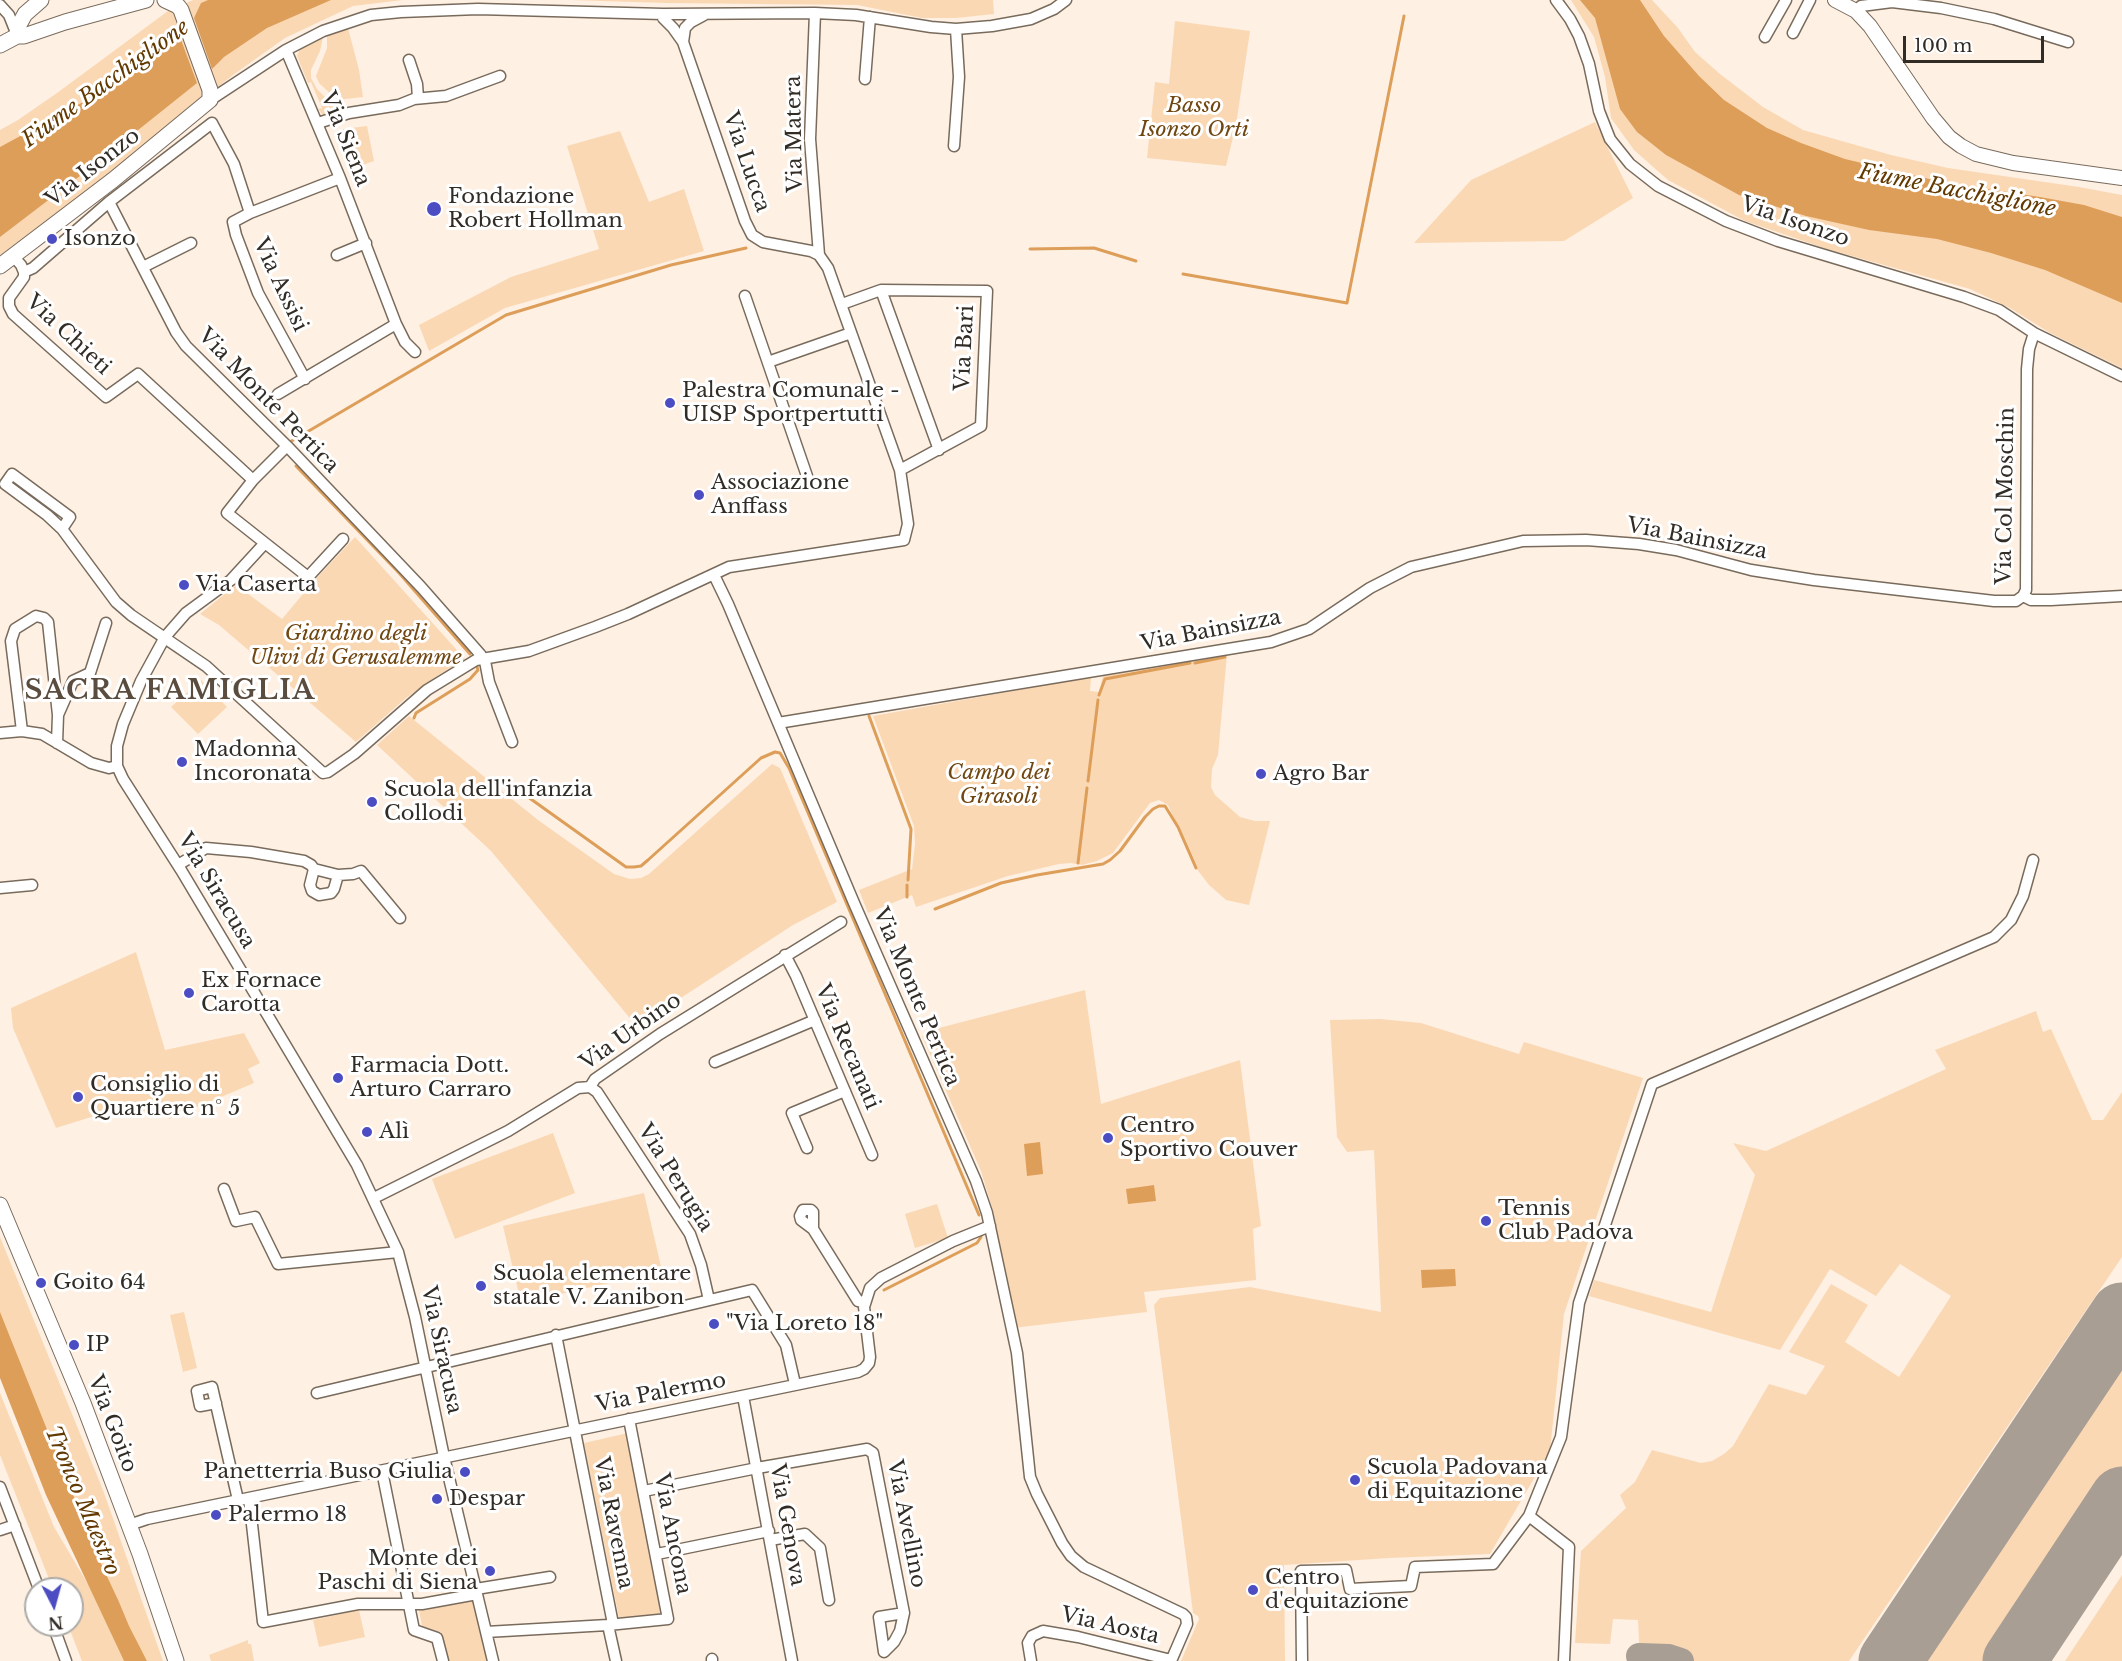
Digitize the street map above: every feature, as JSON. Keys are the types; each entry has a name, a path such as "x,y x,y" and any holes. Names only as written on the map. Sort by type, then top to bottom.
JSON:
{"main road":[{"path":"17,36 19,25 25,14 41,0"},
{"path":"0,45 17,36 24,36 65,22 146,0"},
{"path":"176,5 210,94"},
{"name":"Via Isonzo","path":"0,266 113,180 210,94"},
{"name":"Via Goito","path":"0,1205 83,1403 129,1525 176,1661"}],"street":[{"name":"Via Isonzo","path":"210,94 323,31 371,15 478,9 663,14 815,13 870,17 956,29 1032,19 1054,9 1066,0"},
{"name":"Via Isonzo","path":"1556,0 1579,36 1587,58 1599,111 1610,139 1643,176 1674,195 1745,229 1972,300 2009,315 2034,333 2122,376"},
{"path":"1765,37 1786,0"},
{"path":"1793,33 1810,0"},
{"path":"1835,0 1856,11 1870,26 1933,118 1949,137 1961,146 1976,154 2013,163 2122,178"},
{"path":"1856,11 1861,6 1892,1 1968,12 2068,42"},
{"path":"0,5 9,15 17,36"},
{"path":"683,42 683,31 688,24 708,13"},
{"name":"Via Matera","path":"815,13 810,139 819,255"},
{"name":"Via Lucca","path":"663,14 663,18 683,42 752,235 762,242 811,251 819,255"},
{"path":"865,79 870,17"},
{"path":"954,146 959,77 956,29"},
{"name":"Via Siena","path":"286,50 318,123 396,324 405,342 415,352"},
{"path":"409,60 417,84 418,98"},
{"path":"318,123 339,115 399,105 418,98 446,96 500,76"},
{"name":"Via Isonzo","path":"109,202 212,123"},
{"name":"Via Assisi","path":"212,123 234,164 250,213"},
{"name":"Via Assisi","path":"305,379 258,293 233,222 250,213 340,178"},
{"path":"24,272 33,268 109,202"},
{"name":"Via Monte Pertica","path":"109,202 176,332 186,346 287,446 420,587 483,658 489,682 512,742"},
{"path":"143,267 191,243"},
{"path":"337,255 366,243"},
{"path":"62,530 70,517 12,474 6,484 47,515 62,530 116,602 131,615 206,666 323,773 328,772 354,754 427,690 483,658 515,655 529,651 628,614 729,567 904,540 908,524 900,470 842,304 828,268 819,255"},
{"name":"Via Chieti","path":"13,256 24,272 24,277 9,298 9,306 13,314 106,397 138,374 253,480"},
{"path":"881,290 939,450"},
{"name":"Via Bari","path":"842,304 881,290 987,291 981,426 900,470"},
{"path":"745,296 808,479 800,482"},
{"path":"278,394 396,324"},
{"path":"768,362 851,333"},
{"name":"Via Col Moschin","path":"2034,333 2027,369 2026,590 2023,596 2031,600 2122,597"},
{"path":"287,446 253,480 227,513 308,577 343,539"},
{"name":"Via Bainsizza","path":"778,723 1292,637 1309,629 1370,588 1411,567 1523,541 1586,540 1639,544 1676,550 1751,570 1814,580 1994,601 2016,602 2023,596"},
{"path":"0,733 22,731 42,734 91,763 118,769 117,746 123,724 141,681 165,637 186,614 231,580 265,543"},
{"name":"Via Monte Pertica","path":"714,575 976,1180 990,1226 1017,1353 1030,1477 1041,1505 1071,1556 1084,1567 1183,1614 1186,1619 1171,1660"},
{"path":"22,731 11,641 15,629 36,616 48,622 58,715 57,742"},
{"path":"58,715 73,681 90,673 106,624"},
{"name":"Via Siracusa","path":"118,769 357,1165 398,1252 408,1284 444,1457 493,1661"},
{"path":"178,865 206,848 251,852 303,861 314,869 338,875 361,871 400,918"},
{"path":"1302,1661 1301,1571 1346,1570 1350,1589 1411,1586 1415,1567 1493,1564 1529,1516 1562,1437 1579,1303 1652,1084 1994,937 2011,920 2023,896 2033,860"},
{"path":"314,869 310,885 312,891 319,895 334,889 338,875"},
{"path":"0,888 32,885"},
{"name":"Via Urbino","path":"374,1198 508,1131 578,1088 590,1087 595,1079 660,1034 841,922"},
{"name":"Via Recanati","path":"785,955 872,1155"},
{"path":"715,1062 815,1020"},
{"name":"Via Perugia","path":"590,1087 597,1092 690,1234 701,1265 709,1300"},
{"path":"781,1118 845,1091"},
{"path":"792,1113 807,1148"},
{"path":"224,1189 236,1221 255,1216 278,1264 398,1252"},
{"path":"813,1229 858,1301 864,1302 870,1288 881,1278 953,1241 990,1226"},
{"path":"317,1393 752,1290 786,1345 795,1384"},
{"name":"Via Palermo","path":"129,1525 864,1369 870,1357 864,1302"},
{"name":"Via Ravenna","path":"556,1335 616,1661"},
{"name":"Via Genova","path":"743,1396 792,1661"},
{"path":"216,1402 244,1499 262,1621 265,1623 358,1604 432,1603 477,1591 550,1577"},
{"name":"Via Ancona","path":"486,1632 668,1619 629,1419"},
{"name":"Via Avellino","path":"644,1491 867,1449 873,1453 904,1613"},
{"path":"382,1471 414,1630 437,1638 442,1661"},
{"path":"0,1487 34,1577"},
{"path":"1529,1516 1569,1547 1564,1661"},
{"path":"0,1530 15,1525"},
{"path":"657,1554 769,1536 805,1534 820,1548 829,1600"},
{"name":"Via Aosta","path":"1031,1661 1028,1643 1032,1636 1043,1631 1078,1637 1171,1660"},
{"path":"57,1637 66,1661"}],"green space":[{"path":"193,0 403,0 353,6 285,38 233,75 97,183 0,255 0,130 57,93 168,11"},
{"path":"570,0 993,0 994,14 956,18 922,18 857,5"},
{"path":"1571,0 1652,0 1678,28 1695,52 1720,74 1763,107 1803,130 1891,155 1948,168 2122,195 2122,368 2050,333 2010,308 1970,289 1827,249 1745,221 1668,180 1634,150 1611,118 1605,77 1594,37"},
{"name":"Basso Isonzo Orti","path":"1175,21 1250,31 1236,125 1226,166 1147,158 1155,82 1169,84"},
{"path":"348,28 359,70 363,97 337,100 319,83 316,76 327,48 327,35"},
{"path":"323,37 320,51 311,70 311,78 317,89 335,107 336,111 326,114 322,114 318,109 322,108 297,56 300,49"},
{"path":"1595,122 1633,198 1564,241 1414,243 1471,180"},
{"path":"367,126 374,161 357,167 343,129"},
{"path":"620,131 649,202 684,189 704,251 505,308 429,351 419,325 511,277 599,249 567,146"},
{"name":"Giardino degli Ulivi di Gerusalemme","path":"355,537 465,659 406,698 356,742 219,625 200,614 236,585 282,619"},
{"name":"Campo dei Girasoli","path":"1227,654 1218,755 1212,769 1211,787 1215,795 1240,817 1255,821 1270,821 1249,905 1226,900 1209,885 1196,868 1168,805 1159,800 1150,803 1113,853 1097,861 1082,865 1059,864 1008,876 916,907 912,895 868,913 859,890 912,869 915,844 914,826 873,716 1091,677 1090,691 1099,692 1103,676"},
{"path":"201,680 227,707 198,734 171,707"},
{"path":"409,716 538,820 614,874 630,879 641,878 649,874 772,764 780,768 837,902 793,925 638,1028 491,851 377,745"},
{"path":"136,952 165,1050 244,1033 260,1063 248,1069 254,1083 169,1119 163,1104 135,1115 107,1112 56,1128 13,1028 11,1008"},
{"name":"Centro Sportivo Couver","path":"1085,990 1101,1104 1240,1060 1261,1226 1253,1229 1256,1280 1144,1292 1147,1312 1013,1328 994,1214 981,1171 922,1036 939,1028"},
{"path":"2036,1011 2043,1032 2051,1029 2092,1120 2103,1120 2122,1092 2122,1257 1849,1661 1640,1661 1638,1620 1613,1619 1610,1644 1575,1643 1581,1551 1626,1508 1620,1495 1635,1482 1652,1450 1701,1463 1712,1461 1733,1446 1769,1384 1806,1395 1825,1366 1789,1352 1831,1284 1868,1305 1845,1342 1899,1377 1951,1296 1900,1264 1876,1296 1830,1269 1780,1350 1589,1296 1594,1280 1711,1312 1755,1175 1733,1143 1766,1151 1946,1069 1935,1050"},
{"name":"Scuola Padovana di Equitazione","path":"1380,1019 1421,1023 1519,1054 1524,1042 1643,1078 1564,1314 1550,1451 1490,1554 1284,1565 1285,1661 1181,1661 1199,1619 1193,1613 1154,1305 1160,1298 1250,1287 1381,1312 1374,1150 1347,1152 1337,1137 1330,1020"},
{"path":"553,1133 575,1193 455,1239 432,1179"},
{"path":"644,1193 662,1271 521,1303 503,1226"},
{"path":"937,1204 948,1238 915,1248 905,1214"},
{"path":"0,1237 103,1490 163,1661 147,1661 128,1626 0,1325"},
{"path":"184,1312 197,1368 183,1372 170,1315"},
{"path":"2122,1368 2122,1498 2014,1661 1927,1661"},
{"path":"0,1393 54,1527 84,1577 48,1577 0,1455"},
{"path":"628,1433 663,1614 619,1618 584,1443"},
{"path":"2122,1575 2122,1661 2065,1661"},
{"path":"84,1578 124,1661 82,1661 73,1637 84,1637"},
{"path":"473,1599 487,1661 448,1661 441,1632 422,1626 419,1610"},
{"path":"359,1610 365,1637 319,1647 313,1620"},
{"path":"248,1640 254,1661 211,1661 209,1655"}],"water":[{"path":"208,0 331,0 267,28 224,57 212,69 194,18 201,3"},
{"name":"Fiume Bacchiglione","path":"1580,0 1640,0 1664,36 1699,76 1724,100 1767,128 1801,143 1845,159 1942,182 2084,205 2122,217 2122,303 2045,270 1991,253 1937,239 1869,230 1806,216 1739,195 1666,155 1637,132 1620,109 1595,18"},
{"path":"177,29 197,83 0,237 0,147 83,102"},
{"path":"1040,1142 1043,1174 1027,1176 1024,1144"},
{"path":"1154,1185 1156,1201 1128,1204 1126,1189"},
{"path":"1455,1269 1456,1286 1422,1288 1421,1270"},
{"path":"0,1312 98,1557 147,1661 124,1661 46,1495 0,1378"}],"waterway":[{"path":"1183,274 1347,303 1404,16"},
{"path":"290,442 506,315 671,265 746,248"},
{"path":"1030,249 1094,248 1136,261"},
{"path":"296,466 400,574 470,654"},
{"path":"1195,663 1225,657"},
{"path":"1099,695 1105,679 1190,663"},
{"path":"414,718 416,713 470,679 478,670 477,667"},
{"path":"1088,781 1098,700"},
{"path":"869,716 911,829 908,880"},
{"path":"514,787 626,867 634,867 641,866 648,860 761,758 775,752 780,753 789,768 979,1215"},
{"path":"1078,863 1087,788"},
{"path":"935,909 1001,883 1103,864 1120,851 1145,817 1159,806 1165,806 1178,827 1196,868"},
{"path":"907,885 907,897"},
{"path":"884,1290 977,1243 981,1237"}],"taxiway":[{"path":"1639,1656 1669,1657 1681,1661"}],"runway":[{"path":"1890,1661 2122,1314"},
{"path":"2014,1661 2122,1498"}],"place":[{"name":"Fondazione Robert Hollman","path":"434,209"},
{"name":"Isonzo","path":"52,239"},
{"name":"Palestra Comunale - UISP Sportpertutti","path":"670,403"},
{"name":"Associazione Anffass","path":"699,495"},
{"name":"Via Caserta","path":"184,585"},
{"name":"Madonna Incoronata","path":"182,762"},
{"name":"Agro Bar","path":"1261,774"},
{"name":"Scuola dell'infanzia Collodi","path":"372,802"},
{"name":"Ex Fornace Carotta","path":"189,993"},
{"name":"Farmacia Dott. Arturo Carraro","path":"338,1078"},
{"name":"Consiglio di Quartiere n° 5","path":"78,1097"},
{"name":"Alì","path":"367,1132"},
{"name":"Centro Sportivo Couver","path":"1108,1138"},
{"name":"Tennis Club Padova","path":"1486,1221"},
{"name":"Goito 64","path":"41,1283"},
{"name":"Scuola elementare statale V. Zanibon","path":"481,1286"},
{"name":"\"Via Loreto 18\"","path":"714,1324"},
{"name":"IP","path":"74,1345"},
{"name":"Panetterria Buso Giulia","path":"465,1472"},
{"name":"Scuola Padovana di Equitazione","path":"1355,1480"},
{"name":"Despar","path":"437,1499"},
{"name":"Palermo 18","path":"216,1515"},
{"name":"Monte dei Paschi di Siena","path":"490,1571"},
{"name":"Centro d'equitazione","path":"1253,1590"}],"district":[{"name":"SACRA FAMIGLIA","path":"170,691"}],"water label":[{"name":"Tronco Maestro","path":"82,1501"}]}
